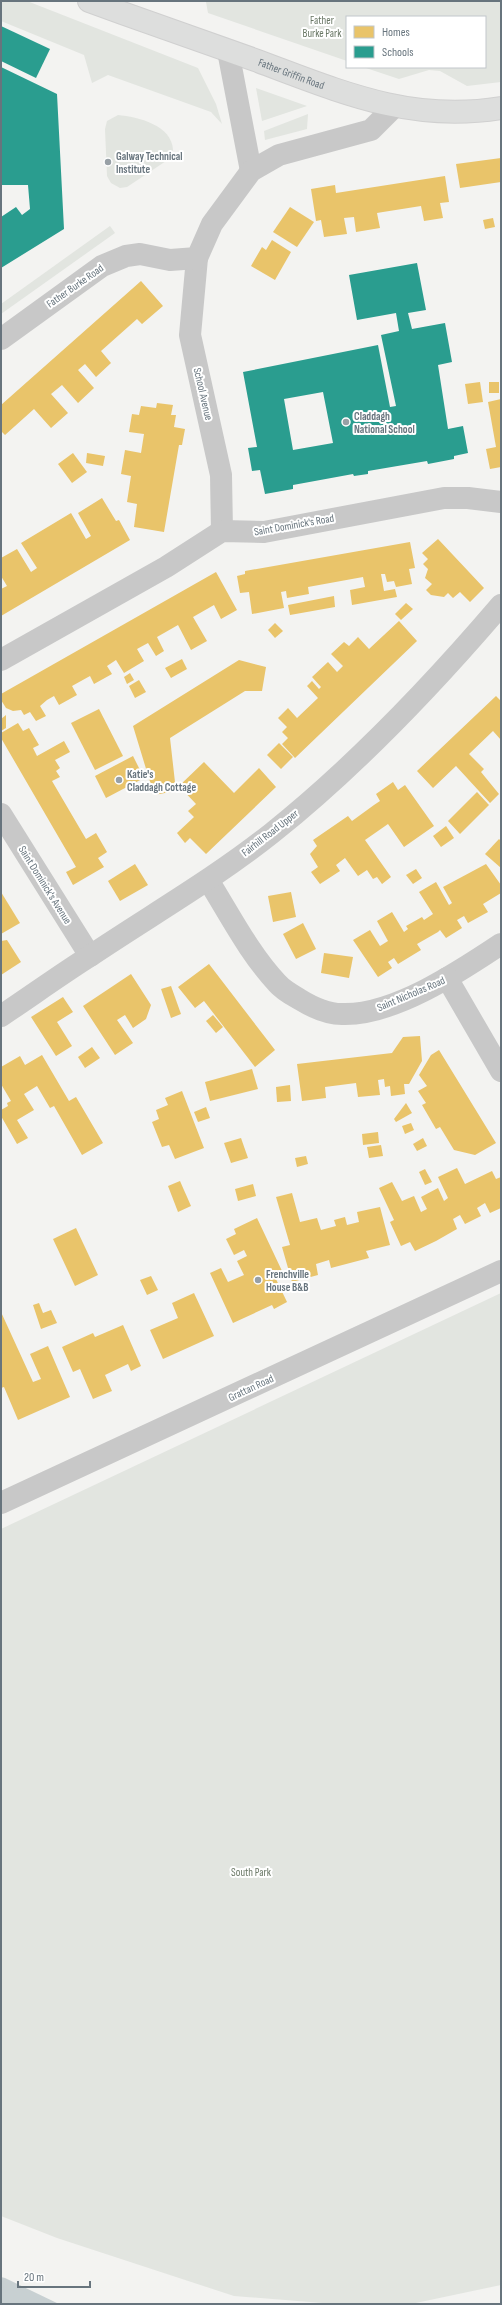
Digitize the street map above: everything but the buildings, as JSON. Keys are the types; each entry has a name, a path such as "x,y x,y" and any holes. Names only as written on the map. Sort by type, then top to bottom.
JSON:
{"main road":[{"name":"Father Griffin Road","path":"89,1 115,5 228,51 324,86 394,108 431,113 475,112 501,108"}],"street":[{"path":"228,51 251,171"},
{"path":"197,258 212,224 251,171 280,155 371,130 394,108"},
{"name":"Father Burke Road","path":"1,339 102,266 114,260 140,254 170,260 197,258"},
{"name":"School Avenue","path":"197,258 190,335 221,475 222,531"},
{"name":"Saint Dominick's Road","path":"222,531 264,532 444,498 468,498 501,502"},
{"path":"1,660 166,567 222,531"},
{"name":"Fairhill Road Upper","path":"1,1016 90,956 208,880 272,834 363,754 470,642 501,605"},
{"name":"Saint Dominick's Avenue","path":"1,814 90,956"},
{"name":"Saint Nicholas Road","path":"208,880 257,960 278,985 310,1006 341,1014 378,1009 447,978 501,944"},
{"path":"447,978 501,1071"},
{"name":"Grattan Road","path":"1,1503 501,1271"}],"green space":[{"path":"1,1 27,1 198,68 216,104 222,124 211,112 108,75 92,83 84,55 1,21"},
{"name":"Father Burke Park","path":"501,1 501,82 467,86 440,71 429,70 399,79 366,68 486,68 486,16 346,16 346,61 208,13 206,2"},
{"path":"256,88 307,106 262,121"},
{"path":"308,114 307,129 265,140 264,131"},
{"path":"118,115 144,120 160,128 167,134 171,141 173,150 166,161 127,187 120,188 111,183 107,176 105,129 107,121"},
{"path":"110,226 115,233 1,314 1,304"},
{"name":"South Park","path":"501,1293 501,2285 411,2304 335,2304 234,2296 57,2238 1,2216 1,1529"}],"shaded area":[{"path":"1,2277 5,2278 59,2304 1,2304"}],"place":[{"name":"Galway Technical Institute","path":"108,162"},
{"name":"Claddagh National School","path":"346,422"},
{"name":"Katie's Claddagh Cottage","path":"119,780"},
{"name":"Frenchville House B&B","path":"258,1280"}]}
